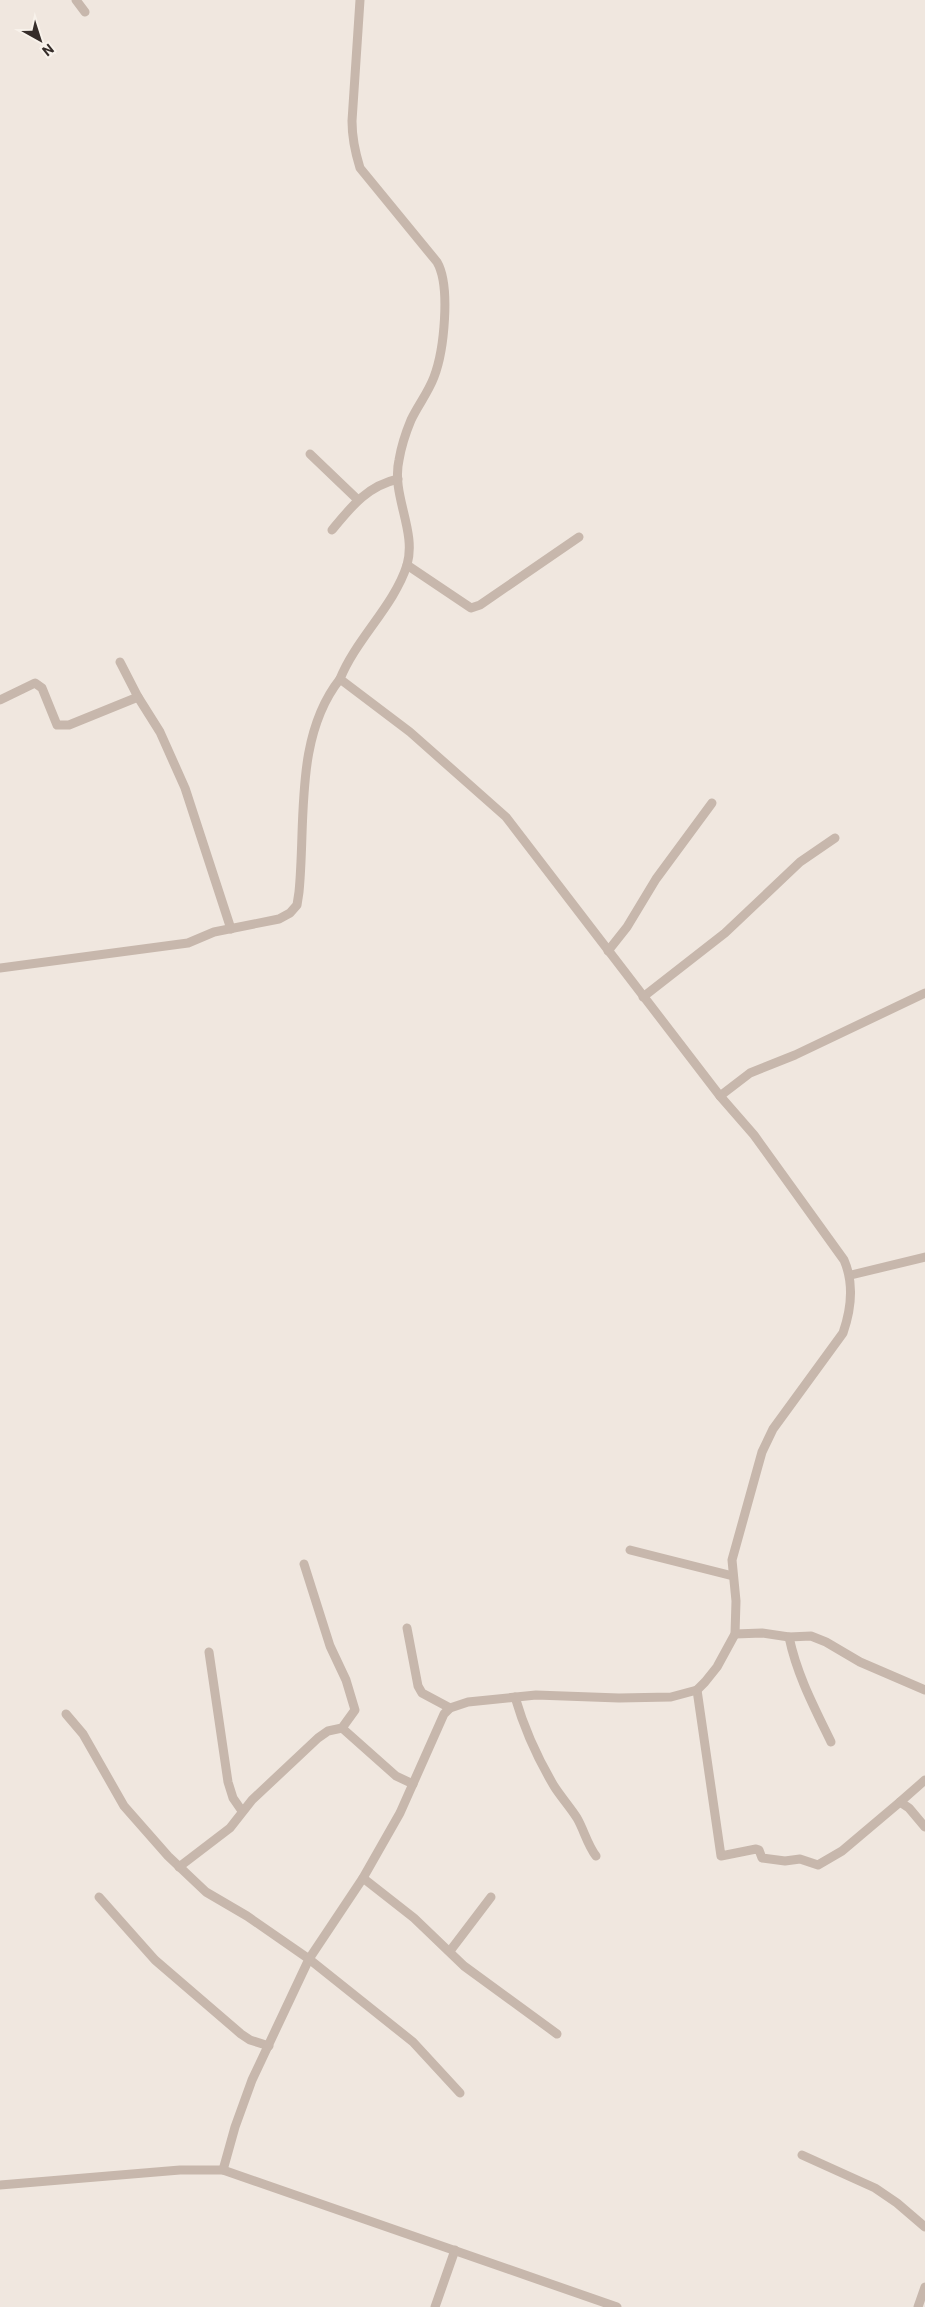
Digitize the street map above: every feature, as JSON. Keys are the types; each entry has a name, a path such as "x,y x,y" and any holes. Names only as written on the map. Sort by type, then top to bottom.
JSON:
{"street":[{"path":"76,0 85,12"},
{"path":"0,968 188,943 214,932 279,919 290,913 297,904 301,878 308,757 321,707 326,696 340,679 359,643 402,580 407,565 409,546 398,479 398,461 412,420 425,398 435,375 444,326 443,273 437,262 360,168 355,154 352,121 360,0"},
{"path":"310,454 357,499"},
{"path":"332,530 357,499 376,488 398,479"},
{"path":"407,565 471,608 480,604 579,537"},
{"path":"120,662 138,697 160,732 185,788 231,929"},
{"path":"222,2170 248,2089 309,1959 363,1878 413,1784 439,1722 450,1708 468,1702 536,1695 619,1698 671,1697 697,1690 717,1667 735,1634 736,1608 732,1560 762,1452 773,1429 843,1333 849,1315 851,1275 844,1260 754,1135 720,1096 506,817 410,732 340,679"},
{"path":"0,700 35,683 42,688 57,725 69,725 138,697"},
{"path":"608,951 627,927 656,879 712,804"},
{"path":"643,996 725,933 800,862 835,838"},
{"path":"720,1096 750,1073 795,1055 925,993"},
{"path":"851,1275 925,1257"},
{"path":"630,1550 733,1576"},
{"path":"179,1867 230,1828 242,1812 318,1738 328,1731 342,1728 355,1710 346,1680 330,1646 304,1564"},
{"path":"407,1628 418,1686 422,1693 450,1708"},
{"path":"735,1634 762,1633 789,1637 811,1636 826,1642 860,1662 925,1690"},
{"path":"789,1637 795,1663 809,1698 831,1742"},
{"path":"209,1652 228,1782 232,1798 242,1812"},
{"path":"697,1690 721,1856 756,1849 759,1850 762,1858 776,1861 800,1859 818,1865 842,1851 925,1780"},
{"path":"515,1697 521,1718 536,1752 554,1785 579,1821 587,1844 596,1856"},
{"path":"66,1714 83,1734 124,1806 140,1827 179,1867 206,1892 247,1916 309,1959 413,2042 460,2093"},
{"path":"342,1728 396,1776 413,1784"},
{"path":"900,1802 909,1808 925,1827"},
{"path":"363,1878 389,1897 450,1951 464,1966 558,2034"},
{"path":"99,1897 155,1960 241,2034 250,2040 268,2046"},
{"path":"450,1951 491,1897"},
{"path":"802,2155 875,2188 897,2202 925,2227"},
{"path":"0,2186 180,2170 222,2170 617,2307"},
{"path":"435,2307 455,2250"},
{"path":"918,2307 925,2287"}]}
